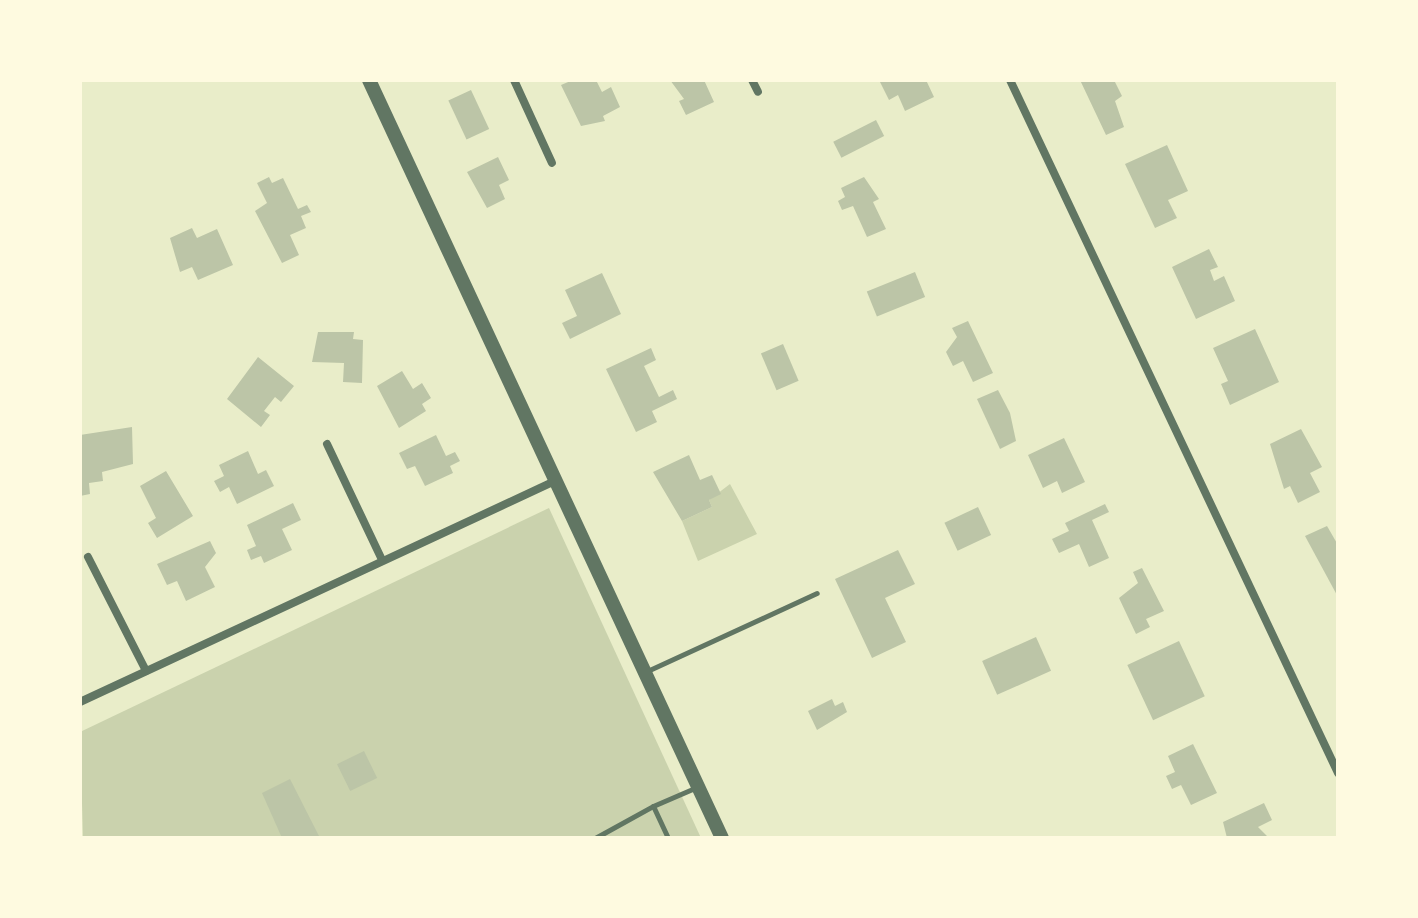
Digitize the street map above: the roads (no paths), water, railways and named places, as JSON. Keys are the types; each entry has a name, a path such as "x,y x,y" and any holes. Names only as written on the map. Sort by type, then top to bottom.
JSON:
{"street":[{"path":"369,80 722,838"},
{"path":"514,80 552,163"},
{"path":"752,80 758,92"},
{"path":"1010,80 1338,773"},
{"path":"327,444 382,560"},
{"path":"80,702 555,481"},
{"path":"88,557 146,671"}],"lane":[{"path":"644,673 817,593"},
{"path":"595,838 653,806 698,786"},
{"path":"653,806 668,838"}]}
